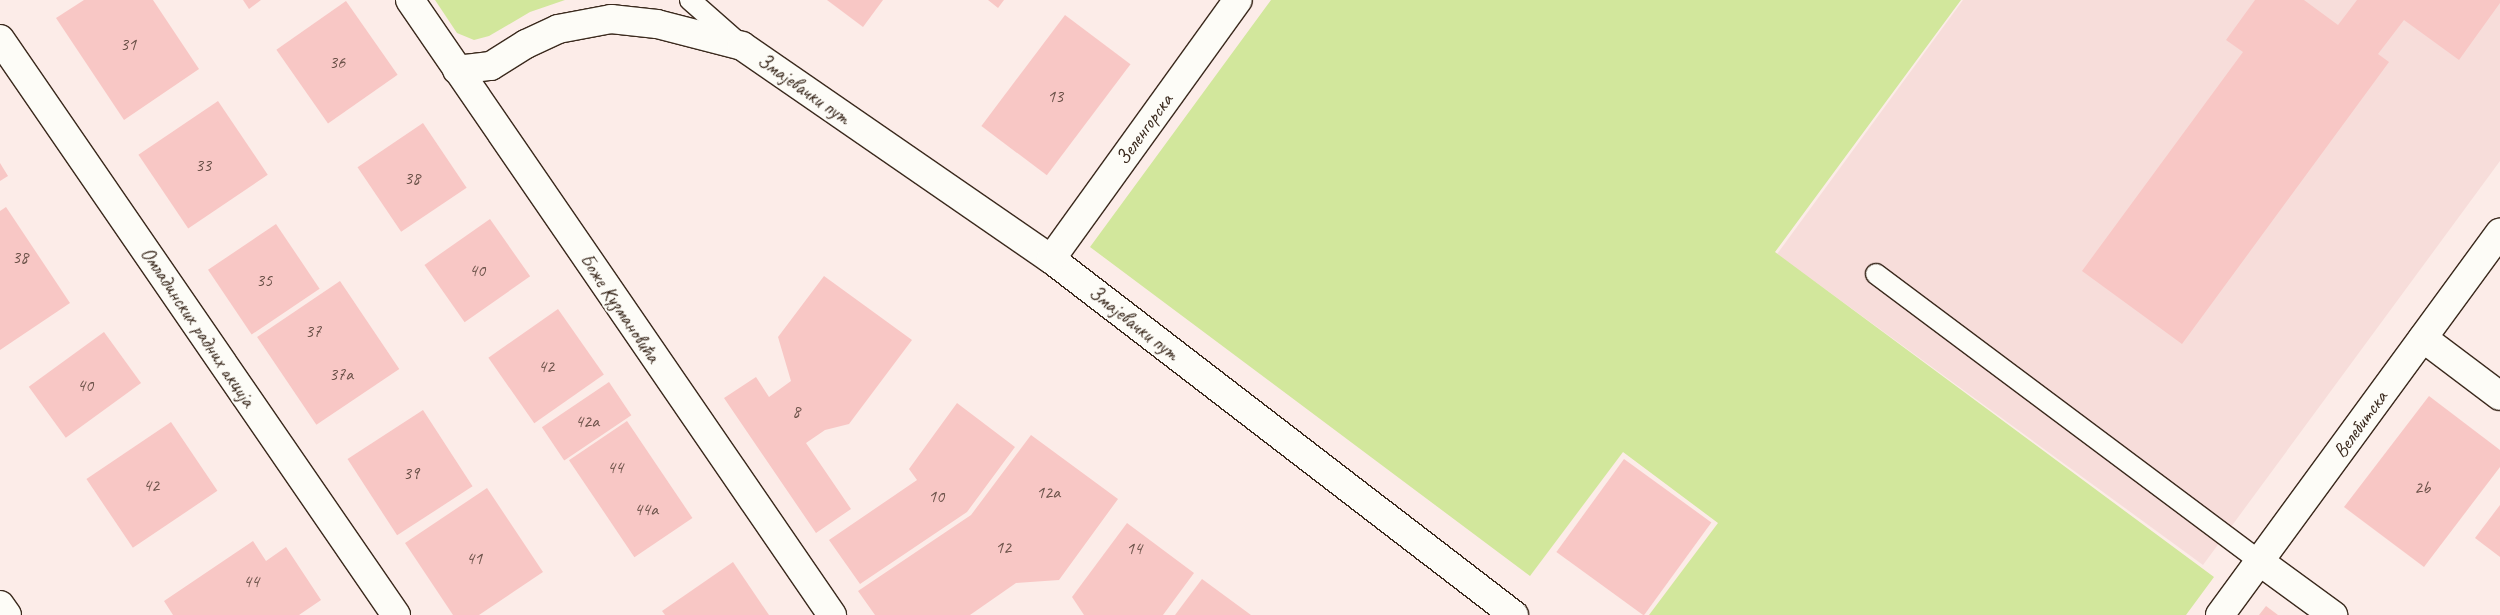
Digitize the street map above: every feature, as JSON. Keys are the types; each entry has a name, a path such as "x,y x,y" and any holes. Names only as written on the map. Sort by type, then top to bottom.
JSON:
{"street":[{"name":"Боже Кузмановића","path":"410,0 832,615"},
{"name":"Зеленгорска","path":"1051,259 1238,0"},
{"name":"Змајевачки пут","path":"457,70 491,66 526,44 558,29 612,20 658,24 742,46 1051,259 1514,615"},
{"name":"Омладинских радних акција","path":"0,39 396,615"},
{"name":"Велебитска","path":"2220,615 2500,233"},
{"path":"2422,338 2500,396"},
{"path":"2259,561 2333,615"},
{"path":"0,605 7,615"}],"lane":[{"name":"Змајевачки пут","path":"690,0 742,46"},
{"path":"1876,274 2259,561"}],"shaded area":[{"path":"1963,0 2500,0 2500,161 2203,565 1777,254"}],"green space":[{"path":"435,0 565,0 530,12 489,36 474,40 457,33"},
{"path":"1271,0 1961,0 1775,252 2214,577 2186,615 1649,615 1718,523 1623,452 1530,576 1090,247"}],"building":[{"path":"84,0 153,0 199,69 124,120 56,18"},
{"path":"243,0 261,0 249,9"},
{"path":"827,0 883,0 863,27"},
{"path":"988,0 1004,0 998,8"},
{"path":"2255,0 2304,0 2338,25 2357,0 2500,0 2500,3 2459,60 2404,20 2378,54 2389,62 2182,344 2082,271 2243,52 2226,40"},
{"path":"346,1 398,75 328,123 276,50"},
{"path":"1065,15 1130,64 1047,175 981,126"},
{"path":"218,101 268,175 188,228 138,155"},
{"path":"423,123 467,188 401,232 358,167"},
{"path":"0,163 8,176 0,181"},
{"path":"6,207 70,303 0,350 0,211"},
{"path":"490,219 530,276 465,322 424,265"},
{"path":"276,224 320,289 252,335 208,270"},
{"path":"824,276 912,340 849,424 825,430 806,443 851,509 816,533 724,398 756,377 769,397 791,381 778,337"},
{"path":"340,281 399,369 316,425 257,337"},
{"path":"558,309 604,375 534,423 488,358"},
{"path":"104,332 141,383 66,438 29,387"},
{"path":"609,382 631,415 564,460 542,427"},
{"path":"2429,396 2500,450 2500,467 2424,567 2344,507"},
{"path":"957,403 1015,447 967,512 860,584 829,540 917,480 909,469"},
{"path":"423,410 473,486 397,535 348,459"},
{"path":"627,421 692,518 634,557 569,460"},
{"path":"171,422 217,491 133,548 86,479"},
{"path":"1031,435 1118,499 1059,580 1016,583 970,615 875,615 858,591 971,515"},
{"path":"1624,459 1711,522 1644,615 1556,552"},
{"path":"487,488 543,572 479,615 453,615 405,543"},
{"path":"2500,505 2500,557 2475,538"},
{"path":"1127,523 1194,573 1163,615 1084,615 1072,597"},
{"path":"253,541 266,561 286,547 321,600 299,615 173,615 164,601"},
{"path":"733,562 769,615 665,615 662,611"},
{"path":"1202,579 1251,615 1175,615"},
{"path":"2266,606 2278,615 2259,615"}]}
